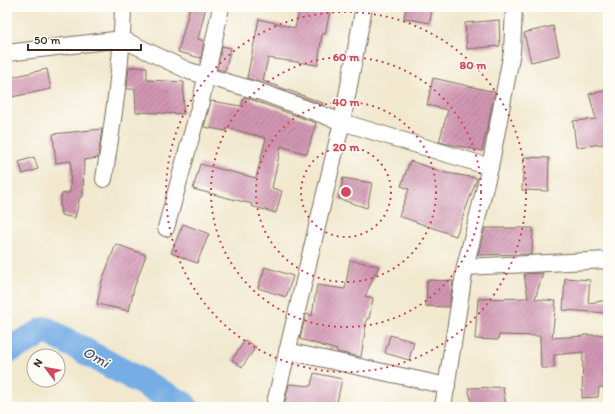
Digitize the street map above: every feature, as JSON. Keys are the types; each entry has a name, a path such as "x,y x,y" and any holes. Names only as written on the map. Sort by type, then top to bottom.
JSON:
{"street":[{"path":"104,179 117,99 122,39 122,7"},
{"path":"166,228 207,76 221,7"},
{"path":"274,407 342,122 364,7"},
{"path":"444,407 464,267 490,167 512,52 514,7"},
{"path":"7,53 122,39 189,71 261,92 342,122 490,167"},
{"path":"464,267 608,260"},
{"path":"287,351 447,386"}],"building":[{"path":"190,7 206,7 198,39 204,41 201,58 178,52"},
{"path":"300,7 331,7 325,34 322,34 318,65 268,58 263,81 323,103 322,105 247,78 259,19 295,28"},
{"path":"406,7 432,7 430,23 404,18"},
{"path":"499,20 500,46 467,49 465,23"},
{"path":"553,26 560,55 531,62 524,33"},
{"path":"222,46 231,48 225,71 217,69"},
{"path":"129,67 147,67 147,80 184,82 183,114 136,112 135,89 127,89"},
{"path":"47,69 51,89 7,98 7,78"},
{"path":"433,78 495,92 482,151 439,142 448,110 427,105"},
{"path":"608,90 608,146 605,147 604,144 576,147 573,121 596,119 589,94"},
{"path":"244,97 316,123 307,154 281,146 272,188 282,191 276,213 251,206 252,204 193,189 200,164 256,178 266,138 227,128 226,131 204,127 211,101 241,106"},
{"path":"102,129 98,158 84,160 83,197 80,197 75,218 61,215 60,202 62,194 70,192 71,161 56,163 53,134"},
{"path":"34,157 38,169 23,174 19,162"},
{"path":"524,157 549,158 548,191 522,190"},
{"path":"410,161 446,173 477,178 456,236 399,216 409,189 401,186"},
{"path":"343,178 372,183 367,208 339,199"},
{"path":"183,224 209,234 197,263 171,253"},
{"path":"485,228 533,228 532,254 478,255"},
{"path":"116,244 146,255 134,288 129,311 97,304 102,281"},
{"path":"350,260 379,266 365,296 373,298 369,319 367,318 361,357 337,352 337,350 300,339 306,314 312,316 317,285 345,289"},
{"path":"265,267 293,276 286,297 258,288"},
{"path":"543,273 535,299 556,301 552,338 584,335 608,335 608,387 599,387 598,397 582,398 583,352 554,355 554,368 541,368 540,336 499,335 498,340 475,339 478,299 528,298 524,274"},
{"path":"565,278 590,280 588,303 608,300 608,313 563,310"},
{"path":"427,280 453,281 449,307 426,306"},
{"path":"390,335 414,342 409,360 385,353"},
{"path":"245,340 256,347 242,367 232,360"},
{"path":"314,373 342,379 336,407 284,407 289,384 311,386"},
{"path":"503,387 506,407 473,407 468,388"}],"waterway":[{"name":"Omi","path":"7,351 46,330 184,405 184,407"}]}
